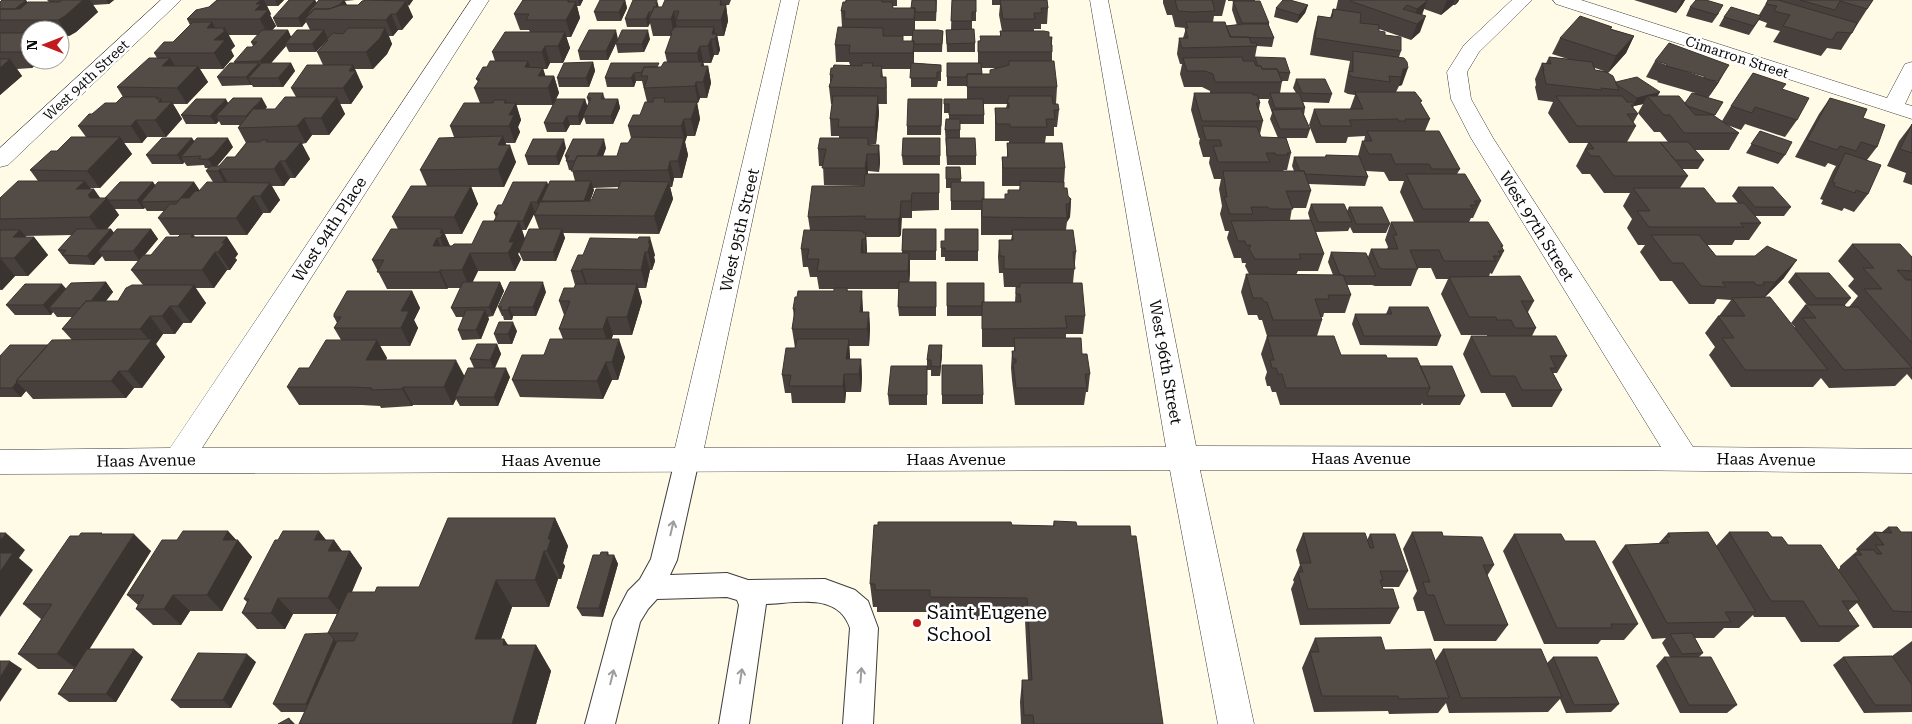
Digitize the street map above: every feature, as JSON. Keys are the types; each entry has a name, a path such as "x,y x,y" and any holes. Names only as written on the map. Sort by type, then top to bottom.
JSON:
{"street":[{"name":"West 94th Street","path":"0,160 172,0"},
{"name":"West 94th Place","path":"179,459 480,0"},
{"name":"West 95th Street","path":"687,460 790,0"},
{"name":"West 96th Street","path":"1099,0 1183,458 1236,724"},
{"name":"West 97th Street","path":"1523,0 1471,50 1457,72 1461,99 1482,138 1684,458"},
{"name":"Cimarron Street","path":"1562,0 1903,110"},
{"path":"1903,110 1912,68"},
{"name":"Haas Avenue","path":"0,462 179,459 687,460 1183,458 1684,458 1912,461"}],"lane":[{"path":"600,724 626,620 638,600 650,587 664,560 687,460"},
{"path":"650,587 727,585 748,592 825,591 845,598 858,610 864,628 858,724"},
{"path":"734,724 753,605 748,592"}],"building":[{"path":"2,0 26,0 15,9 0,9 0,2"},
{"path":"62,0 83,0 58,20 0,20 0,9 20,9 28,2 59,2"},
{"path":"217,0 261,0 256,4 261,4 255,10 268,10 260,19 187,19 196,10 209,7"},
{"path":"289,0 315,0 298,18 273,18"},
{"path":"319,0 344,0 339,5 329,9 314,9 311,13 308,13"},
{"path":"523,0 568,0 568,2 576,2 566,20 526,20 529,14 514,14"},
{"path":"600,0 625,0 619,12 594,12"},
{"path":"633,0 657,0 652,12 649,12 646,19 625,19"},
{"path":"665,0 721,0 720,5 726,5 721,20 676,20 679,11 674,11 671,19 649,19 654,7 662,7"},
{"path":"846,0 882,0 882,2 892,2 893,8 915,8 914,19 844,19 845,11 841,11 843,2 846,2"},
{"path":"912,0 936,0 936,12 915,12 915,8 911,8"},
{"path":"952,0 976,0 976,12 972,12 972,21 951,21"},
{"path":"1000,0 1047,0 1048,8 1041,8 1042,13 1034,13 1035,19 1003,19"},
{"path":"1175,0 1212,0 1215,11 1178,11"},
{"path":"1283,0 1308,5 1299,15 1276,8"},
{"path":"1351,0 1425,0 1427,1 1417,9 1407,5 1403,9 1426,16 1417,24"},
{"path":"1696,0 1706,0 1723,5 1717,15 1690,7"},
{"path":"1768,0 1778,0 1857,23 1852,33 1837,32 1832,40 1783,26 1790,15 1774,11 1777,6 1766,4"},
{"path":"1800,0 1873,0 1867,9 1840,1 1835,10"},
{"path":"362,1 406,1 396,14 391,14 386,20 305,19 314,9 329,9 341,5 358,5"},
{"path":"1233,1 1260,1 1269,23 1242,23"},
{"path":"1731,7 1761,16 1754,26 1724,17"},
{"path":"1333,9 1361,13 1360,23 1379,25 1379,31 1385,32 1385,35 1401,37 1401,51 1315,38 1318,16 1332,18"},
{"path":"1580,16 1612,27 1610,29 1634,36 1616,56 1560,38"},
{"path":"193,22 212,22 207,28 225,28 223,30 226,30 214,40 225,40 214,53 154,53 164,42 173,42"},
{"path":"1186,22 1225,22 1230,37 1249,37 1251,43 1256,43 1257,46 1182,48 1179,38 1188,38 1185,28 1188,28"},
{"path":"1268,24 1274,38 1231,37 1226,26"},
{"path":"675,27 714,27 712,34 717,34 715,39 711,39 708,46 700,46 697,53 665,53 672,33 670,33"},
{"path":"838,27 883,28 883,36 903,36 903,41 914,41 913,53 849,53 850,45 835,45"},
{"path":"348,28 385,28 380,38 366,52 317,52 333,33 343,34"},
{"path":"974,29 975,43 947,44 946,30"},
{"path":"262,30 288,30 260,61 234,62 247,47 252,47 257,42 251,42"},
{"path":"297,30 324,30 312,44 285,44"},
{"path":"589,30 616,30 606,51 578,51"},
{"path":"622,30 648,30 642,44 616,44"},
{"path":"913,30 943,31 942,44 914,44 914,41 912,41"},
{"path":"1000,31 1049,32 1049,37 1052,37 1052,52 978,52 978,41 981,41 980,36 1001,36"},
{"path":"505,32 565,32 558,46 545,46 542,52 492,52"},
{"path":"0,33 20,33 20,52 0,52"},
{"path":"1669,43 1729,65 1718,81 1655,61"},
{"path":"1353,51 1404,58 1408,68 1403,69 1401,77 1389,76 1390,82 1353,77 1349,75 1349,71 1353,72"},
{"path":"1242,57 1243,61 1254,61 1256,66 1261,66 1262,69 1277,69 1282,82 1215,82 1213,74 1205,71 1187,71 1183,58"},
{"path":"1255,57 1285,58 1290,73 1278,72 1277,69 1262,69 1261,66 1258,66"},
{"path":"1549,57 1592,62 1595,70 1606,72 1613,76 1619,90 1546,84 1542,63 1551,64"},
{"path":"149,58 170,58 162,66 198,66 177,88 117,87"},
{"path":"0,59 10,59 0,68"},
{"path":"490,61 528,61 525,67 543,68 538,76 554,76 548,88 474,88 480,79 476,79 483,67 487,67"},
{"path":"1009,61 1054,61 1057,87 967,87 967,74 990,74 990,70 1009,65"},
{"path":"593,62 586,78 557,78 564,63"},
{"path":"664,62 703,62 701,66 708,66 703,82 696,82 695,86 644,88 648,76 641,76 644,67 661,67"},
{"path":"230,63 259,63 246,77 217,77"},
{"path":"262,63 291,63 278,78 248,78"},
{"path":"611,63 659,63 657,67 644,67 642,72 634,73 631,78 605,78"},
{"path":"862,63 873,63 872,66 882,66 881,77 886,77 886,88 829,87 833,75 830,75 831,68 834,65 862,66"},
{"path":"911,63 941,65 941,72 937,72 937,78 910,78"},
{"path":"947,63 981,63 982,74 967,74 967,77 947,77"},
{"path":"307,65 353,65 349,71 356,71 343,88 291,88"},
{"path":"1753,73 1786,84 1782,89 1809,98 1797,120 1755,107 1752,113 1731,106"},
{"path":"1637,77 1660,92 1637,98 1616,84 1616,82"},
{"path":"1296,79 1325,79 1332,94 1302,93"},
{"path":"1355,92 1415,92 1422,101 1420,102 1430,119 1405,119 1406,121 1399,121 1398,119 1349,120 1352,126 1321,126 1314,109 1363,109"},
{"path":"589,93 603,93 601,99 618,99 611,116 583,116 591,98 587,98"},
{"path":"1194,93 1252,93 1257,95 1260,103 1256,103 1263,121 1202,121"},
{"path":"1270,93 1299,93 1305,108 1275,108"},
{"path":"1692,93 1723,102 1715,115 1687,106 1685,103"},
{"path":"833,96 878,96 875,127 838,127 839,119 830,119"},
{"path":"1009,96 1052,96 1053,104 1058,104 1059,110 1054,110 1055,119 1046,119 1047,127 1010,127 1010,124 996,124 995,108 1009,108 1009,103 1007,103"},
{"path":"1556,96 1622,96 1627,102 1632,102 1635,105 1631,105 1638,114 1627,114 1636,126 1577,126"},
{"path":"1647,96 1679,96 1695,115 1713,115 1739,133 1684,133 1670,115 1664,115"},
{"path":"122,97 158,97 156,99 161,99 158,102 172,102 155,120 136,120 131,126 78,126 89,114 92,114 105,103 116,103"},
{"path":"285,97 337,97 321,118 304,118 297,126 238,128 253,109 275,109"},
{"path":"233,98 262,98 246,116 216,116"},
{"path":"654,98 665,98 664,102 697,102 691,119 684,119 681,126 628,126 633,115 640,115 645,102 653,102"},
{"path":"1830,98 1867,109 1863,118 1885,125 1877,147 1861,142 1856,151 1840,146 1837,150 1807,140"},
{"path":"196,99 226,99 210,116 181,115"},
{"path":"556,99 585,99 578,116 567,116 563,123 544,123"},
{"path":"908,99 942,99 941,126 907,126"},
{"path":"944,99 983,99 984,115 949,115 949,104 944,104"},
{"path":"494,100 506,100 504,103 516,103 509,115 514,115 509,126 450,126 464,103 493,103"},
{"path":"1301,109 1310,129 1280,129 1272,110"},
{"path":"946,119 960,119 960,130 945,130"},
{"path":"1912,124 1912,153 1900,149"},
{"path":"1202,126 1257,127 1261,137 1286,138 1291,153 1287,153 1288,155 1276,155 1275,153 1266,153 1270,162 1218,162 1213,146 1222,146 1220,140 1206,140"},
{"path":"1367,131 1439,131 1460,169 1432,169 1429,164 1395,164 1391,154 1369,154 1362,141 1372,141"},
{"path":"1760,131 1792,142 1785,155 1751,144"},
{"path":"503,136 498,145 510,145 498,169 420,170 439,138"},
{"path":"71,137 120,137 87,171 30,170 51,151 57,151"},
{"path":"632,137 684,138 678,161 670,161 668,170 571,171 577,156 617,156 621,143 628,143"},
{"path":"162,138 192,138 177,155 146,155"},
{"path":"197,138 228,138 213,156 208,159 199,159 201,156 181,157"},
{"path":"820,138 868,138 868,145 879,145 878,154 867,154 865,168 822,168 826,149 818,149"},
{"path":"903,138 940,138 940,156 902,156"},
{"path":"946,138 975,138 976,156 947,156"},
{"path":"533,139 564,139 556,156 525,156"},
{"path":"573,139 604,139 597,156 577,156 575,161 566,161 569,156 565,156"},
{"path":"261,140 268,140 266,142 301,142 285,161 280,161 274,169 220,169 218,171 206,171 210,166 219,166 227,157 235,157 247,142 260,142"},
{"path":"1589,142 1660,142 1688,176 1614,176 1599,156 1591,156 1585,149 1594,149"},
{"path":"1660,142 1688,142 1704,160 1675,160"},
{"path":"1007,143 1062,143 1065,168 1003,168 1002,157 1008,157"},
{"path":"1845,153 1881,165 1868,194 1856,190 1855,193 1834,186 1835,183 1832,182"},
{"path":"1326,155 1359,156 1368,177 1305,174 1304,171 1300,171 1294,157 1326,157"},
{"path":"946,167 960,167 961,179 946,179"},
{"path":"1223,171 1304,171 1311,191 1286,191 1293,209 1251,207 1253,214 1230,214 1224,197 1227,197"},
{"path":"865,174 939,174 939,193 912,193 911,201 901,201 900,217 898,219 865,219 865,216 808,217 812,186 864,186"},
{"path":"1406,174 1465,174 1481,201 1474,201 1477,205 1470,205 1473,209 1423,209"},
{"path":"18,181 85,181 76,189 94,189 88,195 90,198 107,198 89,217 0,219 0,198"},
{"path":"550,181 591,181 584,201 541,201"},
{"path":"621,181 669,182 654,216 534,215 540,202 591,201 596,189 618,189"},
{"path":"1020,181 1064,182 1064,188 1067,188 1068,196 1071,199 1069,204 1066,204 1067,218 982,217 982,199 1005,199 1005,194 1008,194 1008,190 1020,190"},
{"path":"120,182 153,182 137,200 108,200 105,198"},
{"path":"158,182 194,182 178,201 141,202"},
{"path":"207,182 270,183 260,196 253,196 236,218 158,218 170,204 176,204 181,198 189,198"},
{"path":"513,182 547,182 537,202 531,202 523,221 494,221 498,213 494,213 498,205 502,205"},
{"path":"951,182 984,182 984,199 982,201 951,201"},
{"path":"411,186 471,186 454,217 392,217"},
{"path":"1738,187 1773,187 1791,207 1755,207"},
{"path":"1633,188 1704,188 1716,203 1744,203 1761,223 1740,223 1744,227 1649,227 1637,211 1650,211"},
{"path":"1311,204 1344,204 1352,222 1318,222"},
{"path":"1349,207 1382,207 1390,224 1356,224"},
{"path":"1311,220 1324,254 1299,254 1301,259 1255,259 1249,249 1251,245 1246,245 1245,241 1238,241 1231,221"},
{"path":"483,221 519,221 509,242 514,242 508,253 470,253 462,270 440,270 439,272 377,272 384,260 372,260 391,229 442,229 440,233 443,233 440,238 437,238 433,246 452,246 454,244 472,244"},
{"path":"1391,222 1488,222 1503,246 1501,246 1504,251 1498,251 1501,256 1493,256 1496,261 1444,261 1439,250 1410,250 1418,269 1382,269 1379,267 1371,249 1398,249 1393,235 1397,235"},
{"path":"77,229 111,229 87,256 62,255 66,250 58,250"},
{"path":"117,229 151,229 133,251 98,251"},
{"path":"529,229 562,229 553,252 519,252"},
{"path":"903,229 936,229 936,251 902,251"},
{"path":"945,229 978,229 978,251 945,251 945,248 941,248 941,241 945,241"},
{"path":"0,230 20,230 13,237 34,237 14,258 0,258"},
{"path":"804,230 863,231 863,233 866,233 865,239 862,239 861,253 909,253 908,271 817,271 819,259 807,259 809,249 801,249"},
{"path":"1012,230 1073,230 1076,252 1073,252 1075,269 1004,269 1004,256 1000,256 999,240 1013,240"},
{"path":"181,234 193,234 191,237 227,237 222,243 225,243 218,252 215,252 202,270 131,270 143,255 151,255 166,237 178,237"},
{"path":"1651,235 1699,235 1716,256 1755,256 1767,246 1797,260 1775,282 1763,282 1764,285 1756,285 1754,282 1722,282 1726,287 1701,286 1683,263 1672,263"},
{"path":"639,237 650,237 648,252 645,252 641,270 582,269 581,271 571,271 578,255 583,255 590,238 638,239"},
{"path":"1852,244 1900,244 1912,257 1912,271 1897,270 1906,280 1912,280 1912,343 1864,289 1882,289 1863,268 1874,268"},
{"path":"1331,252 1366,253 1376,276 1340,275"},
{"path":"1795,273 1829,273 1851,298 1816,298"},
{"path":"1246,274 1343,275 1351,295 1328,295 1329,299 1315,299 1322,320 1273,320 1267,302 1264,302 1262,298 1253,298"},
{"path":"1520,276 1534,301 1521,301 1536,328 1515,328 1511,320 1497,320 1496,317 1469,317 1449,277"},
{"path":"106,282 91,301 86,301 80,308 49,308 71,283"},
{"path":"463,282 500,282 489,307 451,308"},
{"path":"510,282 543,282 533,307 509,307 508,310 500,310 502,307 498,307"},
{"path":"899,282 936,282 936,307 898,307"},
{"path":"947,283 984,283 984,302 982,302 982,306 947,306"},
{"path":"1020,283 1082,283 1085,316 1065,316 1067,328 982,329 982,302 1021,302 1020,294 1016,294 1016,287 1020,287"},
{"path":"25,284 62,284 43,305 6,305"},
{"path":"576,284 637,284 627,317 607,317 603,329 559,329 570,301 559,301 564,288 574,288"},
{"path":"132,285 194,285 178,306 170,306 162,316 150,316 140,329 62,329 86,301 118,301 126,288"},
{"path":"834,288 847,288 847,291 862,291 860,312 869,312 867,329 792,329 795,309 793,309 798,291 834,291"},
{"path":"347,291 412,291 401,311 409,311 401,328 334,328 341,317 334,317 334,314"},
{"path":"1770,297 1828,370 1745,370 1722,338 1734,338 1718,316 1745,316 1732,298"},
{"path":"1805,305 1858,307 1912,368 1844,370 1802,318 1816,318"},
{"path":"1389,307 1428,307 1441,336 1364,336 1355,314 1392,314"},
{"path":"466,310 485,310 476,330 458,330"},
{"path":"499,322 513,322 508,334 494,334"},
{"path":"1267,336 1334,336 1341,355 1386,355 1387,358 1417,358 1430,388 1286,388 1282,374 1278,374 1276,368 1272,368 1270,360 1274,360"},
{"path":"1471,336 1556,336 1567,356 1550,356 1556,368 1550,368 1562,390 1522,390 1515,376 1491,376"},
{"path":"1014,338 1081,338 1082,354 1087,354 1090,374 1085,374 1087,388 1016,388 1013,363 1016,363 1016,359 1013,359 1012,351 1015,351"},
{"path":"152,339 128,371 119,371 111,381 16,381 52,340"},
{"path":"550,339 619,339 612,362 606,362 597,381 512,380 522,355 544,355"},
{"path":"797,339 849,339 846,359 861,359 859,374 844,374 843,386 789,386 791,375 782,375 786,348 795,348"},
{"path":"326,340 377,340 366,360 456,360 444,387 403,387 402,389 371,390 372,388 351,387 287,387 299,368 309,368"},
{"path":"477,344 497,344 490,360 470,359"},
{"path":"10,345 48,345 12,388 0,388 0,356"},
{"path":"929,345 942,345 940,367 931,366 931,360 927,360"},
{"path":"942,365 982,365 983,395 942,395"},
{"path":"891,366 927,366 927,395 888,395"},
{"path":"1420,366 1452,366 1465,396 1428,396 1430,388"},
{"path":"468,368 506,368 494,397 455,397"},
{"path":"448,518 555,518 548,539 551,539 547,551 544,551 535,580 496,580 475,639 504,639 503,645 536,645 512,724 299,724 337,641 354,641 358,633 328,633 348,592 375,592 377,587 419,587"},
{"path":"1054,521 1076,522 1077,526 1130,526 1131,536 1136,536 1163,724 1034,724 1033,715 1024,715 1022,680 1032,680 1027,598 930,597 930,590 875,590 875,584 870,584 874,525 878,525 878,522 1011,522 1012,525 1054,526"},
{"path":"1888,527 1897,527 1901,532 1912,532 1912,612 1893,611 1854,555 1862,555 1858,550 1874,550 1877,554 1882,554 1875,545 1884,545 1874,532 1892,533"},
{"path":"183,531 228,531 223,540 238,540 207,595 173,595 164,609 136,609 144,595 127,595 162,540 177,540"},
{"path":"283,531 319,531 314,540 334,540 328,551 350,551 328,598 278,598 271,613 242,613 249,599 244,599 275,540 278,540"},
{"path":"1412,532 1442,532 1443,536 1482,537 1494,565 1483,565 1508,625 1445,625 1434,595 1427,595 1423,582 1430,582"},
{"path":"1708,532 1756,612 1725,612 1731,622 1667,623 1625,545 1669,543 1665,537 1670,537 1668,533"},
{"path":"1729,532 1768,532 1772,537 1782,537 1788,545 1821,545 1860,601 1842,601 1859,626 1819,626 1803,601 1771,601"},
{"path":"0,533 6,533 0,540"},
{"path":"81,533 134,534 57,654 18,654 52,604 23,604 70,536 79,536"},
{"path":"1303,533 1365,533 1370,548 1374,548 1370,534 1395,534 1408,571 1380,571 1383,580 1380,580 1383,589 1393,589 1399,608 1308,609 1298,572 1303,572 1300,563 1311,563"},
{"path":"1514,534 1561,534 1565,541 1595,541 1638,624 1611,624 1612,628 1557,628"},
{"path":"601,552 608,552 607,555 614,555 599,608 577,608 593,555 600,555"},
{"path":"0,553 13,553 0,572"},
{"path":"329,633 334,639 306,704 273,704 305,634"},
{"path":"1692,633 1703,653 1682,654 1670,634"},
{"path":"1381,637 1385,650 1431,649 1449,698 1399,699 1398,696 1322,696 1310,652 1319,652 1315,638"},
{"path":"87,649 134,649 106,694 58,694"},
{"path":"1443,649 1541,649 1562,697 1461,698"},
{"path":"198,653 247,654 223,700 171,700"},
{"path":"1892,656 1912,685 1912,705 1875,705 1843,657"},
{"path":"1553,657 1597,657 1619,704 1574,705"},
{"path":"1664,657 1711,657 1737,705 1689,705"},
{"path":"0,661 10,661 0,677"},
{"path":"289,718 291,724 278,724"}],"place":[{"name":"Saint Eugene School","path":"917,623"}]}
